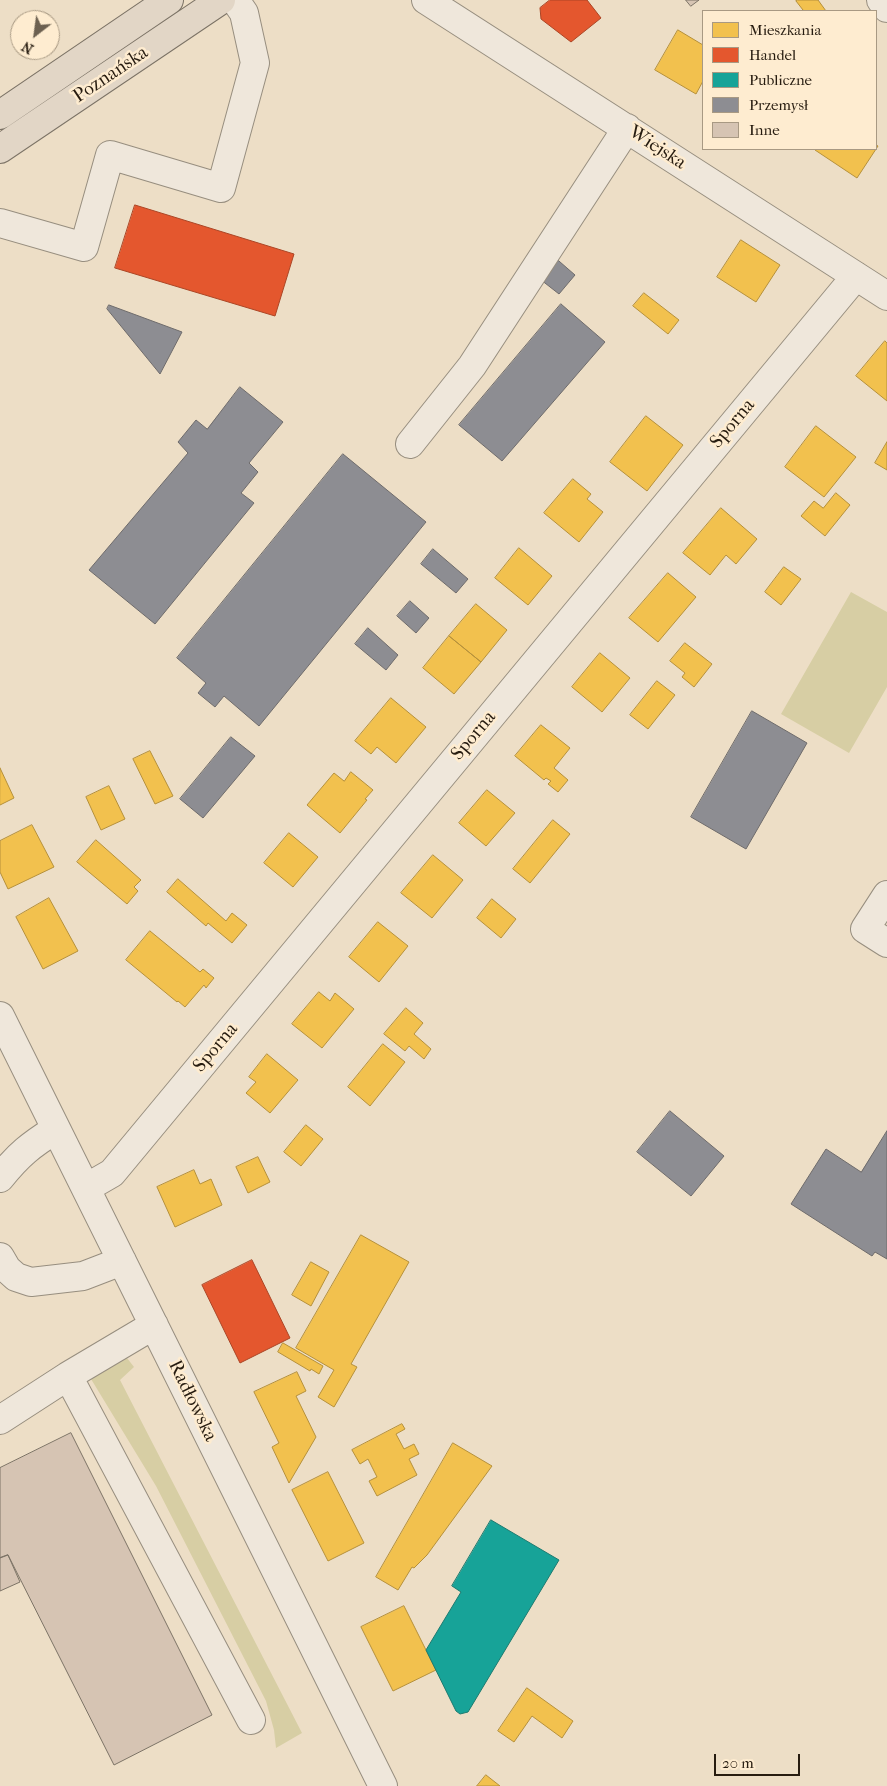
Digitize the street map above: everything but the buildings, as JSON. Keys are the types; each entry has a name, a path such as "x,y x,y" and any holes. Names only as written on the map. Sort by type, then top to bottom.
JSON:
{"main road":[{"name":"Poznańska","path":"0,115 169,0"},
{"name":"Poznańska","path":"0,149 221,0"}],"street":[{"path":"0,223 84,247 110,155 221,188 255,63 244,13 234,0"},
{"name":"Wiejska","path":"426,0 887,296"},
{"path":"881,0 887,8"},
{"path":"410,444 472,366 627,128"},
{"name":"Sporna","path":"86,1188 112,1173 856,276"},
{"path":"887,894 865,929 887,943"},
{"name":"Radłowska","path":"0,1016 383,1786"},
{"path":"0,1178 15,1159 27,1148 56,1129"},
{"path":"0,1257 7,1269 16,1277 31,1282 83,1276 122,1261"},
{"path":"0,1420 68,1376 154,1325"},
{"path":"68,1376 251,1720"}],"shaded area":[{"path":"851,592 887,612 887,687 849,753 781,714"},
{"path":"127,1358 134,1367 120,1380 302,1733 276,1748 274,1730 266,1701 156,1486 91,1379"}]}
